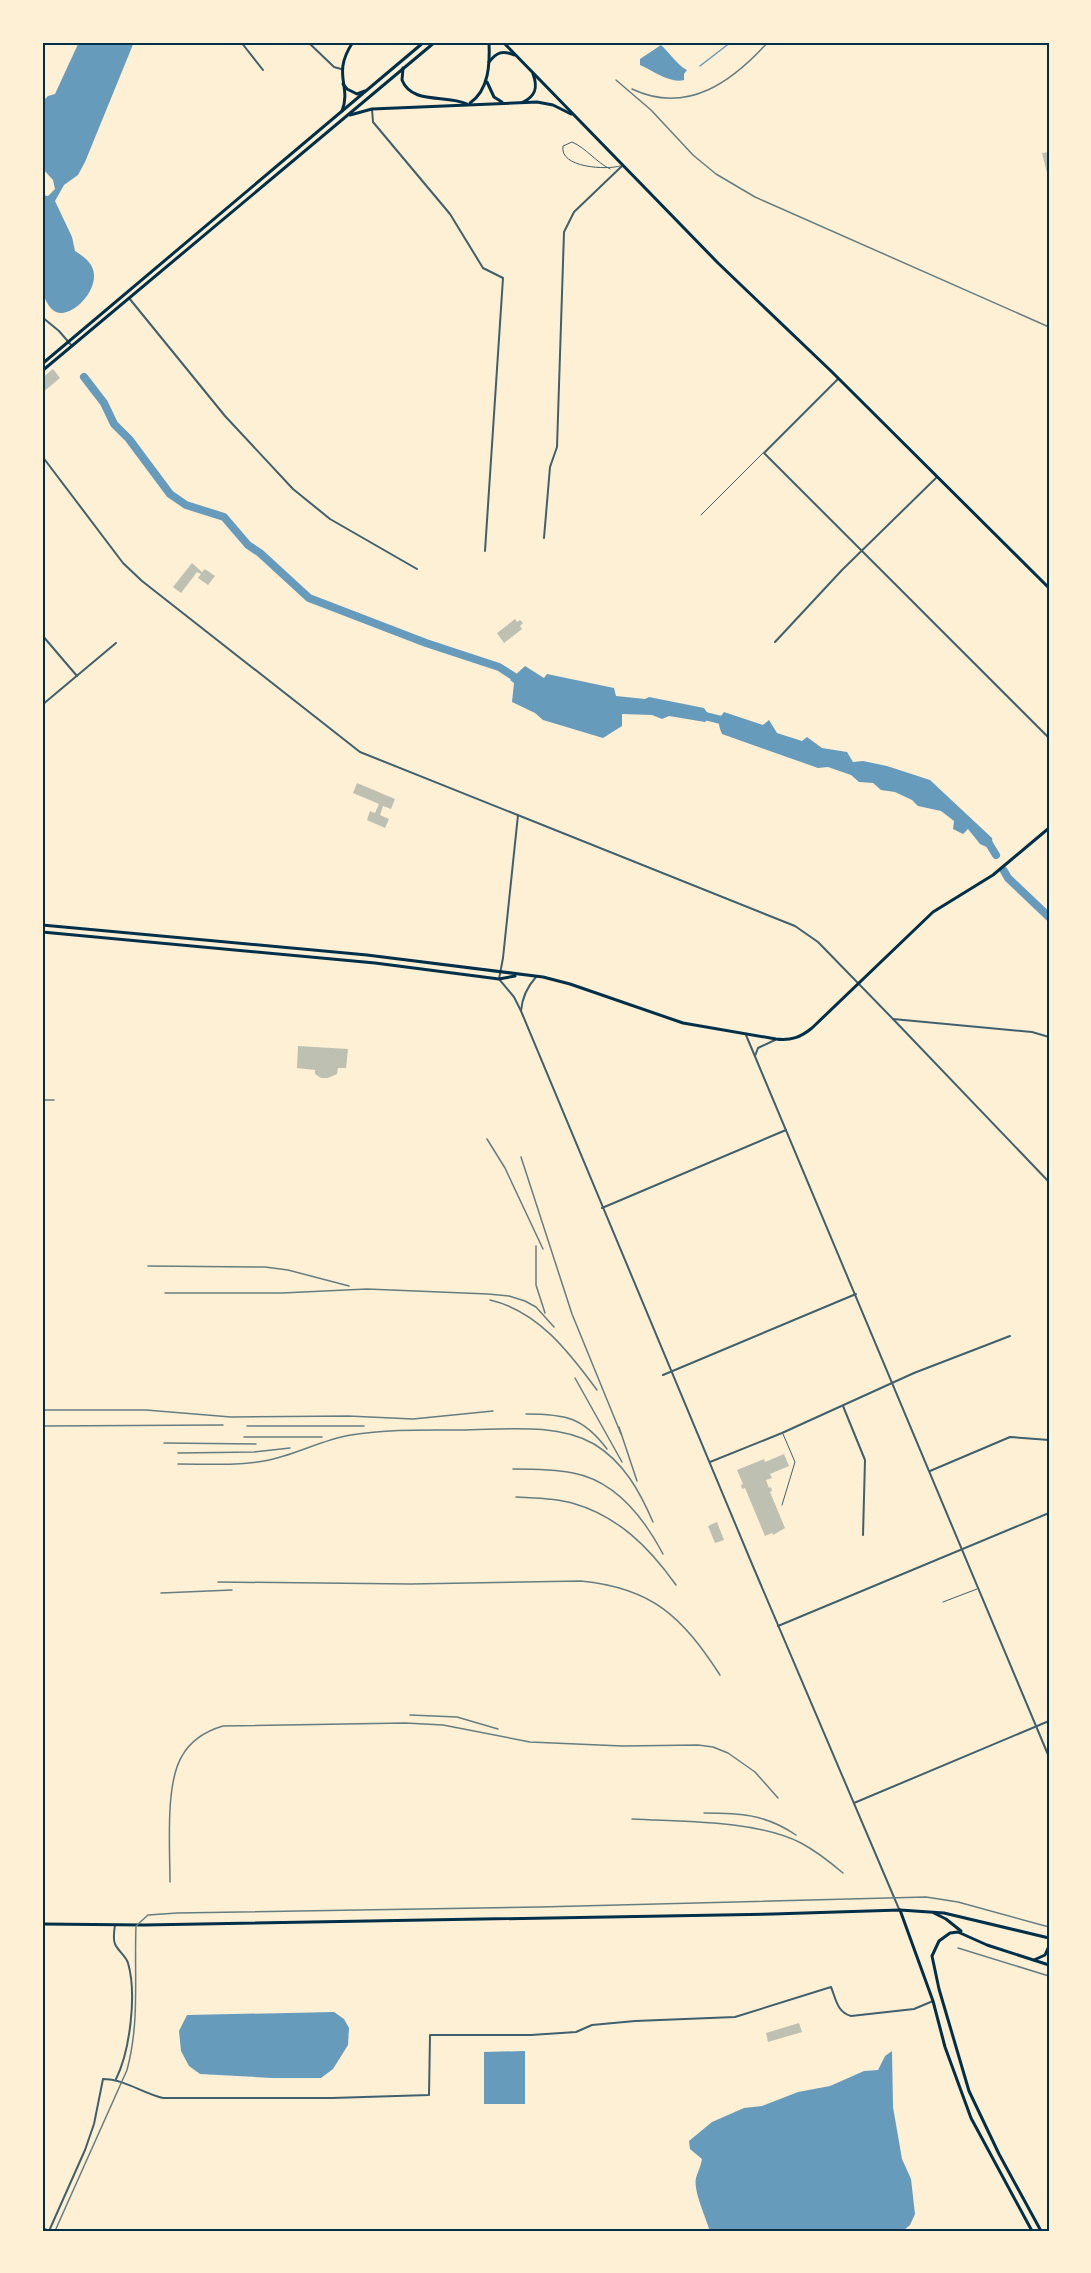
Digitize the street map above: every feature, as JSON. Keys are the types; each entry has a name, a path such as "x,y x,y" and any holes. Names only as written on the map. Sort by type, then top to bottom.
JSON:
{"main road":[{"path":"341,113 345,95 341,69 353,42"},
{"path":"42,364 424,42"},
{"path":"42,371 435,42"},
{"path":"469,104 480,94 487,81 489,42"},
{"path":"503,42 721,266 1049,588"},
{"path":"488,62 493,56 504,51 516,55"},
{"path":"404,68 402,80 410,92 427,97 451,98 469,104"},
{"path":"521,103 533,96 536,90 532,71"},
{"path":"487,81 494,97 506,103"},
{"path":"342,82 347,89 357,94 372,87"},
{"path":"345,117 355,112 372,109 506,103 547,103 575,117"},
{"path":"42,925 367,955 536,977 564,982 671,1019 776,1040 794,1039 807,1032 933,912 993,875 1049,828"},
{"path":"42,932 375,963 499,979 520,975"},
{"path":"900,1910 933,2001 945,2047 971,2118 1032,2231"},
{"path":"42,1924 115,1925 900,1910 930,1911 1049,1938"},
{"path":"930,1911 987,1945 1049,1965"},
{"path":"962,1932 950,1933 939,1941 932,1961 966,2081 999,2154 1041,2231"},
{"path":"1032,1960 1045,1955 1049,1946"},
{"path":"992,2158 999,2154"}],"street":[{"path":"241,42 263,70"},
{"path":"308,42 334,67 341,69"},
{"path":"372,109 373,122 450,214 483,268 503,278 485,551"},
{"path":"544,538 550,467 557,447 564,232 574,212 622,166"},
{"path":"129,298 225,416 293,489 330,519 417,569"},
{"path":"42,317 72,346"},
{"path":"838,379 764,453 1049,738"},
{"path":"42,456 120,559 142,581 360,752 804,930 1049,1182"},
{"path":"775,642 862,550 937,477"},
{"path":"42,635 78,676"},
{"path":"42,705 117,643"},
{"path":"518,815 499,979 514,997 521,1011 778,1626 900,1910"},
{"path":"521,1011 522,1001 530,983 536,977"},
{"path":"893,1019 1032,1032 1049,1037"},
{"path":"745,1033 1049,1757"},
{"path":"755,1056 760,1047 776,1040"},
{"path":"602,1208 786,1130"},
{"path":"663,1375 856,1294"},
{"path":"710,1462 782,1433 893,1383 1010,1336"},
{"path":"843,1406 865,1460 863,1535"},
{"path":"930,1470 1010,1437 1049,1440"},
{"path":"778,1626 1049,1513"},
{"path":"855,1803 1049,1721"},
{"path":"115,1925 114,1943 128,1961 132,1986 129,2030 122,2067 116,2079"},
{"path":"49,2231 88,2141 94,2124 103,2079 116,2079 142,2092 163,2098 332,2098 429,2095 430,2035 531,2035 576,2032 592,2025 635,2021 735,2017 831,1987 842,2013 851,2016 914,2009 933,2001"}],"lane":[{"path":"610,169 572,142 563,146 562,151 569,160 579,164 610,169 622,166"},
{"path":"701,515 764,453"},
{"path":"782,1433 795,1462 782,1505"},
{"path":"943,1602 979,1589"},
{"path":"42,2227 49,2231"}],"water":[{"path":"79,42 134,42 85,162 78,175 64,185 55,201 72,237 75,251 89,262 94,275 93,283 84,300 70,311 63,313 51,309 42,293 42,195 48,196 55,189 53,180 42,168 42,102 48,96 55,94"},
{"path":"661,45 687,70 684,80 667,78 640,65 640,59"},
{"path":"525,666 544,678 547,674 614,688 616,696 645,699 649,697 704,708 710,717 705,722 669,716 662,719 652,715 622,714 622,726 603,738 543,720 535,713 512,702 514,683 510,680"},
{"path":"724,712 763,725 769,720 777,733 802,741 807,737 822,748 847,752 853,762 863,761 887,766 930,780 992,838 993,850 980,844 968,829 963,834 953,829 954,821 941,811 918,806 912,800 895,792 881,790 873,783 859,782 851,775 828,767 818,768 722,734 719,722"},
{"path":"334,2012 344,2019 349,2028 348,2045 333,2069 321,2078 200,2074 189,2066 181,2051 179,2031 187,2015"},
{"path":"525,2051 525,2104 484,2104 484,2052"},
{"path":"892,2051 893,2107 902,2159 911,2179 915,2214 910,2225 903,2231 710,2231 698,2197 696,2183 702,2159 690,2149 689,2141 712,2122 744,2108 762,2106 798,2092 830,2086 864,2071 878,2070 885,2056"}],"building":[{"path":"1049,152 1049,177 1048,177 1042,153"},
{"path":"53,369 60,378 42,393 42,378"},
{"path":"192,563 202,572 205,569 215,576 208,585 198,578 201,574 197,572 181,593 173,587"},
{"path":"515,619 523,623 520,626 522,629 504,643 497,633"},
{"path":"357,783 395,799 391,809 383,806 380,815 389,819 385,828 367,820 370,811 375,813 379,804 353,793"},
{"path":"298,1046 348,1049 346,1068 338,1068 337,1074 321,1078 315,1074 315,1070 297,1068"},
{"path":"784,1454 789,1466 770,1474 772,1478 766,1480 769,1488 771,1487 770,1492 785,1528 773,1535 772,1533 765,1536 745,1488 742,1489 743,1484 737,1470"},
{"path":"717,1522 724,1540 715,1543 708,1526"},
{"path":"799,2023 802,2032 768,2042 766,2033"}],"waterway":[{"path":"700,66 731,42"},
{"path":"84,377 104,403 114,424 129,439 170,494 186,505 224,517 248,545 260,553 309,598 426,643 499,667 521,681"},
{"path":"701,715 729,722"},
{"path":"988,842 996,855"},
{"path":"1004,871 1008,878 1049,917"}],"tram line":[{"path":"55,2231 127,2070 134,2034 136,1926 148,1915 926,1897 958,1902 1049,1927"}],"railway":[{"path":"632,89 652,96 671,98 690,96 724,81 754,57 768,42"},
{"path":"616,80 651,110 693,155 716,174 755,197 1049,327"},
{"path":"42,1100 54,1100"},
{"path":"487,1139 505,1168 543,1249"},
{"path":"521,1157 572,1314 621,1434"},
{"path":"536,1246 536,1285 545,1313"},
{"path":"148,1266 265,1267 288,1270 349,1286"},
{"path":"165,1293 282,1293 367,1289 488,1294 509,1296 525,1301 536,1307 554,1327"},
{"path":"490,1300 507,1305 538,1323 575,1361 597,1390"},
{"path":"575,1378 622,1462"},
{"path":"42,1410 146,1410 231,1417 348,1416 413,1419 493,1411"},
{"path":"526,1414 552,1415 572,1420 590,1430 607,1449"},
{"path":"42,1426 223,1425"},
{"path":"247,1426 364,1426"},
{"path":"619,1427 637,1481"},
{"path":"178,1464 253,1463 286,1456 340,1437 378,1432 546,1430 579,1437 605,1451 630,1478 653,1522"},
{"path":"244,1437 322,1437"},
{"path":"164,1443 256,1444"},
{"path":"178,1453 254,1452 290,1448"},
{"path":"513,1469 573,1473 603,1484 638,1515 663,1554"},
{"path":"516,1497 565,1501 604,1516 643,1546 676,1585"},
{"path":"218,1582 411,1584 581,1581 606,1585 628,1590 663,1609 692,1637 720,1675"},
{"path":"161,1593 232,1590"},
{"path":"410,1715 457,1717 498,1729"},
{"path":"170,1882 171,1799 177,1768 182,1756 194,1741 205,1733 223,1726 405,1723 443,1725 530,1742 622,1746 698,1745 713,1747 728,1753 755,1772 778,1798"},
{"path":"704,1813 752,1816 774,1823 796,1835"},
{"path":"632,1819 741,1826 783,1835 801,1843 843,1873"},
{"path":"958,1948 1049,1976"}]}
